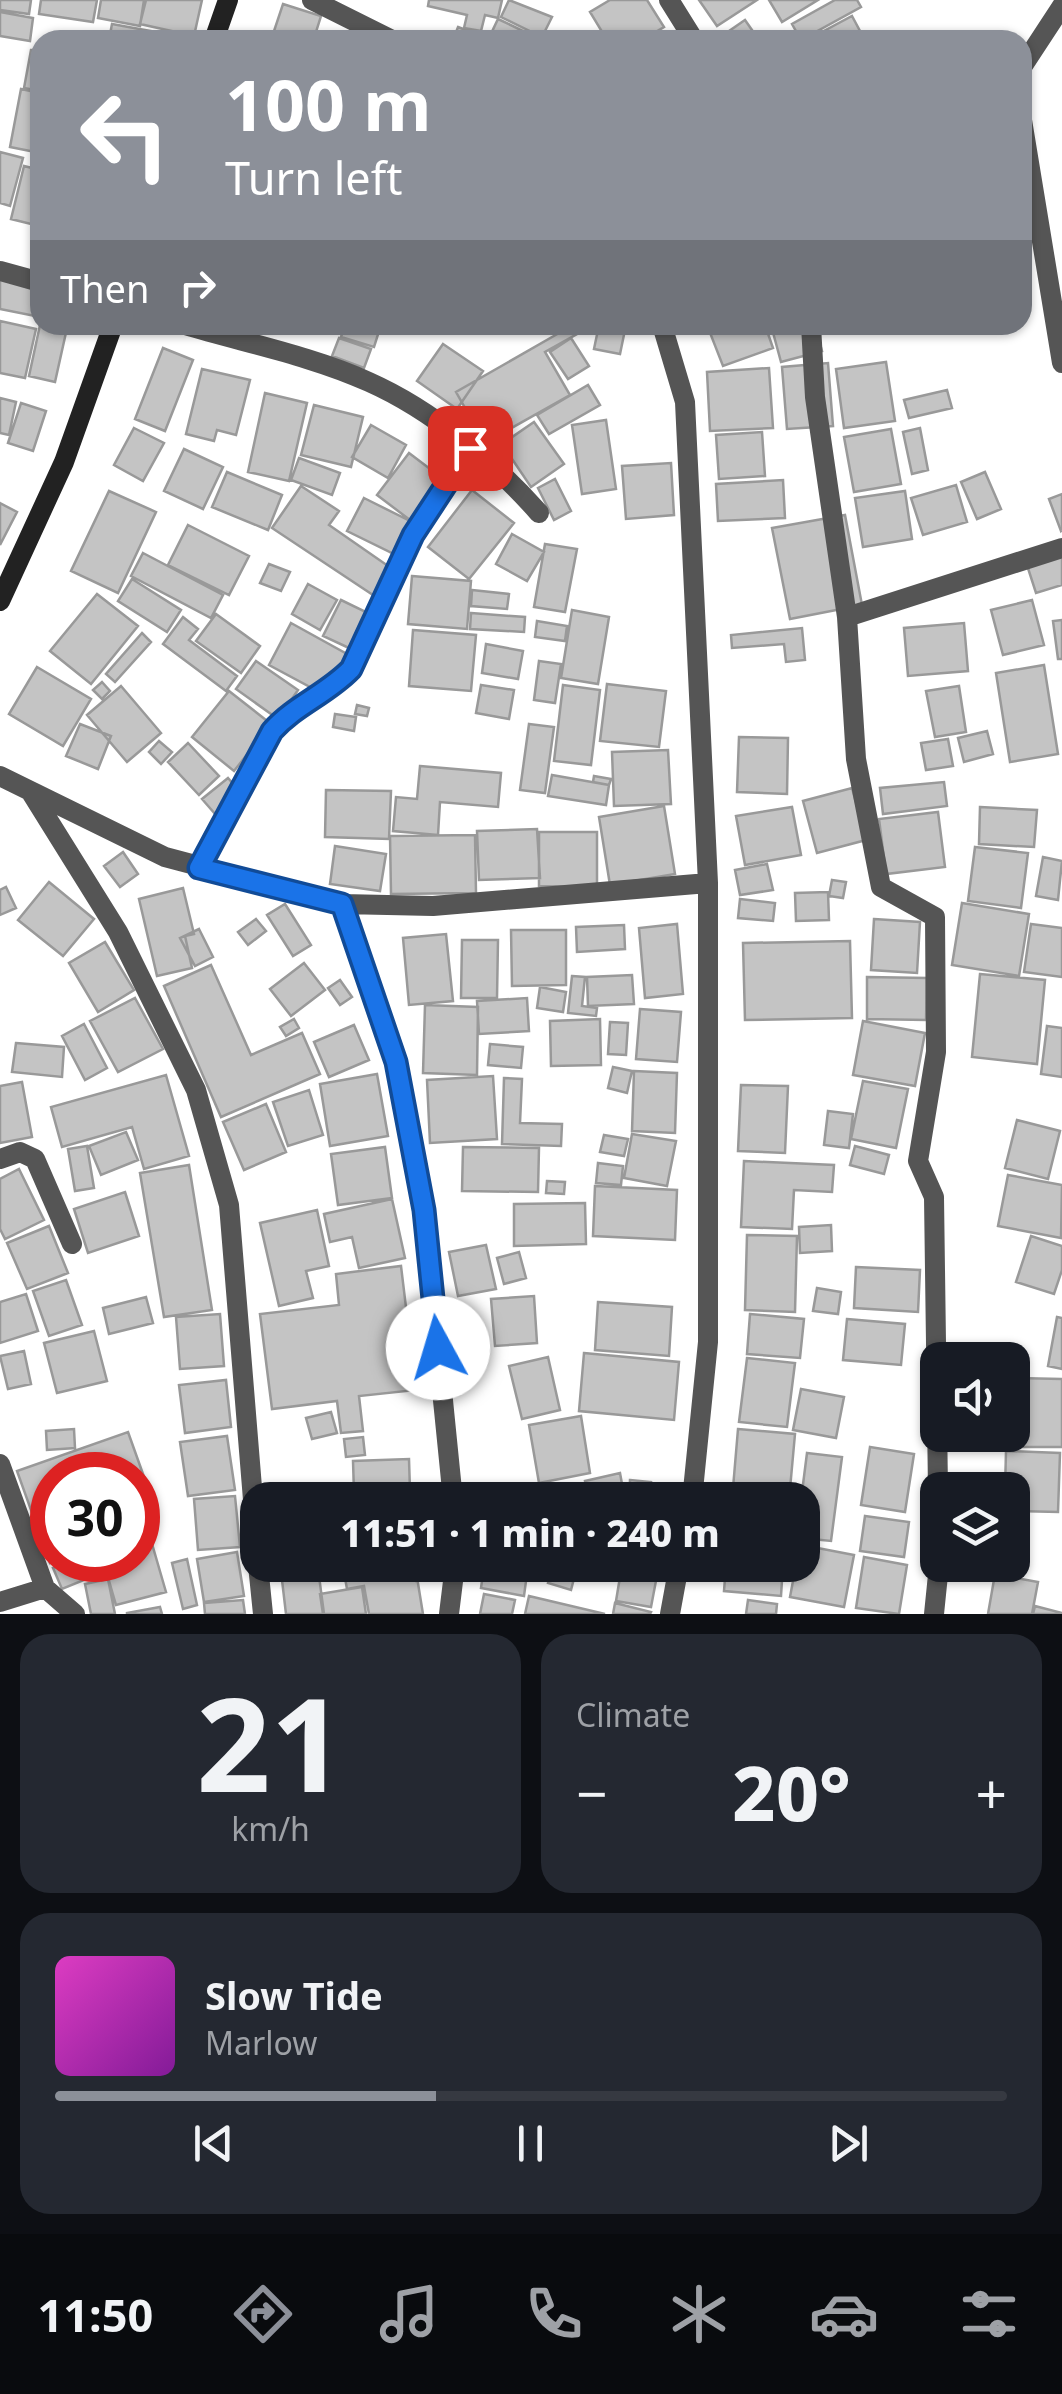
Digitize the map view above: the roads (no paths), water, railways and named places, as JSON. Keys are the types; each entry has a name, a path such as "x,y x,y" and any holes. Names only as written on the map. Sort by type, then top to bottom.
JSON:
{"main road":[{"path":"218,30 228,0"},
{"path":"0,601 64,462 110,335"}],"street":[{"path":"312,0 372,30"},
{"path":"669,0 688,30"},
{"path":"1032,52 1062,6"},
{"path":"1032,181 1062,363"},
{"path":"0,271 30,279"},
{"path":"217,335 368,381 412,406 470,448 510,480 538,513"},
{"path":"665,335 685,402 708,883 708,1342 694,1482"},
{"path":"811,335 814,397 847,616 856,759 880,887 935,916 936,1052 918,1161 934,1197 938,1472"},
{"path":"199,868 272,731 288,713 336,684 351,669 413,535 470,448"},
{"path":"847,616 1062,548"},
{"path":"0,776 165,857 342,904 433,906 708,883"},
{"path":"32,794 118,932 196,1090 228,1205 251,1482"},
{"path":"342,904 396,1062 424,1210 451,1482"},
{"path":"0,1160 20,1152 35,1159 72,1244"},
{"path":"0,1464 44,1588 75,1614"},
{"path":"259,1582 262,1614"},
{"path":"449,1614 453,1582"},
{"path":"670,1614 677,1582"},
{"path":"934,1614 937,1582"},
{"path":"0,1602 44,1588"}]}
